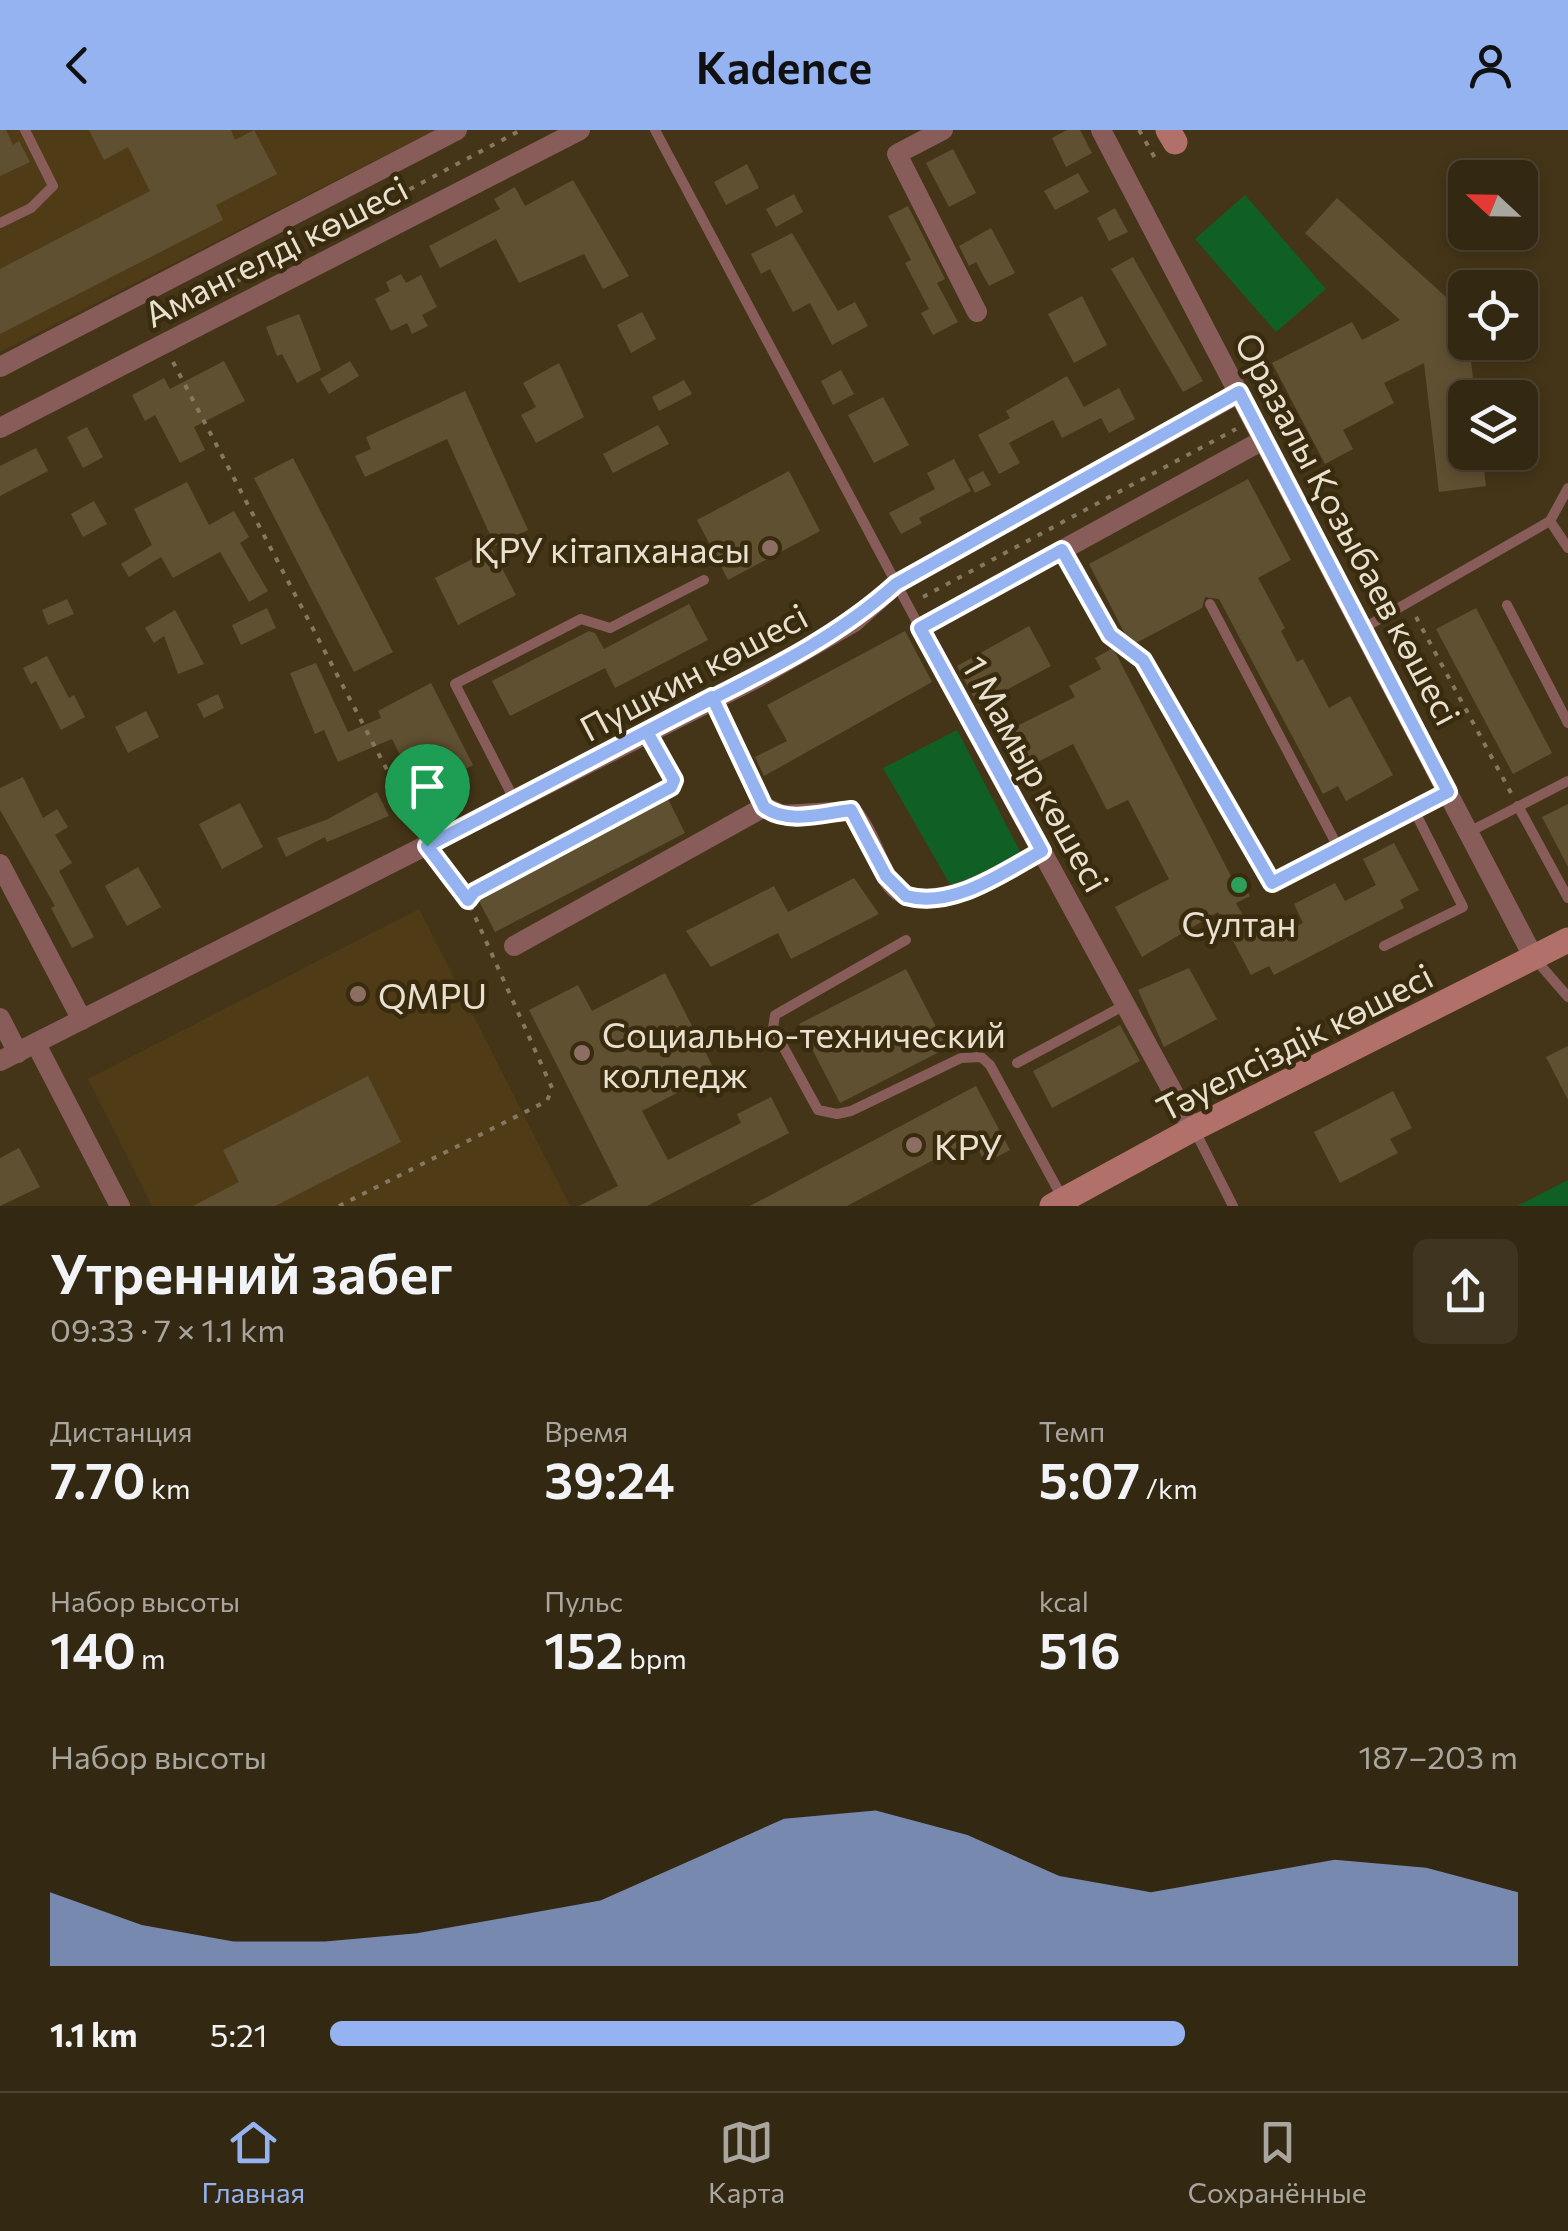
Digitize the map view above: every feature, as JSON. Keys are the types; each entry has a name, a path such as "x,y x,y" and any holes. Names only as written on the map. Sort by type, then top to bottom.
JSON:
{"main road":[{"name":"Тәуелсіздік көшесі","path":"1058,1203 1194,1129 1568,940"}],"street":[{"name":"Амангелді көшесі","path":"0,367 457,130"},
{"name":"Амангелді көшесі","path":"0,428 580,130"},
{"path":"943,130 897,154 977,312"},
{"name":"Оразалы Қозыбаев көшесі","path":"1102,130 1534,958"},
{"name":"Пушкин көшесі","path":"18,1053 516,802 712,697 758,678 854,622 896,584 1239,392"},
{"path":"920,628 1264,440"},
{"name":"1 Мамыр көшесі","path":"920,628 1194,1129"},
{"path":"712,697 764,807 782,815 851,810 895,889 917,899 946,898 1042,851"},
{"path":"514,946 764,807"},
{"path":"0,864 82,1020"},
{"path":"0,1018 18,1053 120,1206"}],"lane":[{"path":"0,223 31,208 52,186 25,130"},
{"name":"1 Мамыр көшесі","path":"655,130 920,628"},
{"path":"1362,629 1550,521 1568,488"},
{"path":"1550,521 1568,548"},
{"path":"1062,550 1110,635 1143,660 1272,883 1448,792"},
{"path":"516,802 455,684 580,619 610,628 704,580"},
{"path":"1210,604 1339,849"},
{"path":"1507,604 1568,723"},
{"path":"1469,832 1568,780"},
{"path":"1518,806 1568,898"},
{"path":"1384,946 1463,906 1414,810"},
{"path":"906,940 775,1015 773,1028 818,1110 837,1114 851,1111 961,1058 981,1056 990,1064 1058,1203"},
{"path":"1534,958 1568,997"},
{"path":"1017,1063 1126,1005"},
{"path":"1194,1129 1233,1206"}],"path":[{"path":"225,288 521,130"},
{"path":"1139,130 1166,143"},
{"path":"164,344 427,846 468,900 552,1088 547,1100 340,1206"},
{"path":"922,597 1253,420"},
{"path":"1408,603 1518,806"},
{"path":"468,900 474,892 671,787 674,780 647,732"}],"shaded area":[{"path":"0,130 435,130 0,352"},
{"name":"QMPU","path":"419,909 570,1206 152,1206 88,1079"}],"green space":[{"path":"1245,195 1326,289 1276,332 1195,239"},
{"path":"957,730 1023,857 951,886 883,768"},
{"path":"1568,1180 1568,1206 1517,1206"}],"building":[{"path":"0,130 6,130 13,145 19,141 30,162 0,176"},
{"path":"89,130 231,130 235,140 254,130 277,174 216,205 223,220 0,334 0,269 150,191 128,147 104,160"},
{"path":"1067,130 1080,130 1092,153 1066,167 1052,138"},
{"path":"953,149 976,193 949,207 926,163"},
{"path":"747,164 759,188 726,205 714,182"},
{"path":"1078,173 1089,192 1055,210 1044,191"},
{"path":"573,180 629,276 603,289 584,254 519,283 496,239 440,268 429,246 500,209 494,199 515,187 525,206"},
{"path":"794,194 803,212 776,227 766,209"},
{"path":"1337,198 1448,296 1448,360 1471,360 1473,380 1448,380 1448,470 1484,470 1486,486 1439,492 1424,363 1384,383 1394,403 1343,430 1353,449 1325,464 1272,363 1352,322 1362,340 1400,320 1305,233"},
{"path":"908,206 945,279 937,283 958,322 933,335 921,313 929,309 905,263 911,260 888,216"},
{"path":"1115,208 1128,232 1109,241 1097,218"},
{"path":"991,228 1015,273 989,286 976,262 969,266 959,246"},
{"path":"792,233 838,311 855,302 868,326 832,345 810,303 793,312 770,269 761,274 751,254"},
{"path":"1133,257 1203,381 1183,392 1111,269"},
{"path":"401,274 406,283 421,275 437,307 422,315 428,326 412,334 407,323 391,331 375,299 390,291 386,282"},
{"path":"1082,296 1107,345 1074,363 1048,314"},
{"path":"642,312 656,339 631,353 617,325"},
{"path":"299,314 321,370 297,383 282,354 277,356 266,327"},
{"path":"224,361 245,401 194,427 205,450 180,463 155,415 145,421 132,395 164,378 170,389"},
{"path":"350,361 359,376 329,394 320,379"},
{"path":"559,363 584,417 536,443 521,415 536,407 523,383"},
{"path":"841,370 854,394 833,405 821,381"},
{"path":"1067,376 1084,407 1119,388 1135,419 1109,433 1101,418 1062,438 1053,420 1009,443 1020,463 999,474 978,435 1010,418 1006,411"},
{"path":"684,380 692,394 659,411 652,397"},
{"path":"465,391 528,530 495,546 447,439 365,477 355,456 371,449 366,437"},
{"path":"883,397 909,445 874,463 848,415"},
{"path":"658,425 669,444 613,473 603,454"},
{"path":"87,427 103,457 83,468 67,437"},
{"path":"36,448 48,471 0,496 0,466"},
{"path":"293,458 393,652 354,672 254,478"},
{"path":"954,459 971,491 919,518 922,523 901,534 889,513 935,489 927,473"},
{"path":"789,471 820,531 728,580 697,520"},
{"path":"983,471 991,485 975,493 968,479"},
{"path":"1248,479 1291,560 1258,578 1285,628 1281,631 1297,662 1303,659 1329,708 1350,696 1393,775 1346,801 1338,786 1323,794 1219,599 1205,597 1202,608 1136,643 1126,636 1089,564"},
{"path":"187,482 209,525 234,511 249,537 240,543 268,591 249,602 220,552 173,578 161,557 129,577 121,564 152,545 134,509"},
{"path":"94,501 107,524 83,537 71,514"},
{"path":"492,549 516,595 458,625 435,578"},
{"path":"67,599 74,614 48,625 42,610"},
{"path":"689,604 708,640 615,688 605,668 510,716 492,681 589,631 595,633 604,649"},
{"path":"267,608 276,628 241,645 232,625"},
{"path":"1476,608 1552,753 1513,774 1436,629"},
{"path":"175,610 204,664 178,674 164,636 154,643 145,628"},
{"path":"1029,626 1051,666 978,705 957,666"},
{"path":"905,631 932,682 764,776 755,757 787,741 767,705"},
{"path":"1113,648 1234,882 1241,878 1250,896 1236,903 1252,932 1259,928 1266,941 1303,923 1294,904 1335,883 1345,901 1376,885 1363,859 1394,843 1419,890 1400,900 1404,908 1274,975 1269,966 1251,975 1218,912 1142,957 1115,907 1169,879 1128,800 1107,810 1073,744 1022,770 1003,733 1075,697 1069,686 1101,669 1095,658"},
{"path":"47,656 69,698 74,695 85,717 61,730 36,681 31,684 23,668"},
{"path":"316,663 348,732 381,718 378,711 431,683 473,765 419,793 392,739 338,762 324,730 315,734 290,673"},
{"path":"218,694 224,708 204,718 197,704"},
{"path":"146,711 159,737 128,753 115,727"},
{"path":"23,777 43,818 57,809 68,827 55,835 72,863 59,871 94,937 72,948 51,908 55,906 0,810 0,788"},
{"path":"377,792 389,816 327,842 325,837 286,857 277,838 328,819"},
{"path":"668,799 685,833 495,932 478,899"},
{"path":"240,803 263,847 222,869 199,824"},
{"path":"1568,804 1568,867 1542,817"},
{"path":"138,867 161,907 127,926 105,886"},
{"path":"854,878 879,914 791,959 778,933 711,967 686,931 774,886 788,912"},
{"path":"1189,968 1217,1019 1164,1047 1138,990"},
{"path":"906,969 947,1048 840,1103 799,1024"},
{"name":"Социально-технический колледж","path":"665,973 716,1073 642,1111 668,1160 741,1123 737,1114 771,1097 789,1133 647,1206 579,1206 618,1186 529,1010 578,985 592,1011"},
{"path":"1120,1025 1140,1061 1052,1108 1033,1071"},
{"path":"1568,1046 1568,1100 1546,1057"},
{"path":"368,1076 401,1142 275,1206 193,1206 239,1182 223,1150"},
{"name":"КРУ","path":"976,1086 1010,1150 985,1163 973,1139 847,1206 750,1206"},
{"path":"1393,1091 1412,1128 1390,1139 1398,1153 1340,1183 1314,1132"},
{"path":"19,1148 40,1187 0,1206 0,1158"}],"place":[{"name":"ҚРУ кітапханасы","path":"770,548"},
{"name":"Султан","path":"1239,885"},
{"name":"QMPU","path":"358,994"},
{"name":"Социально-технический колледж","path":"582,1053"},
{"name":"КРУ","path":"914,1145"}],"route":[{"path":"427,846 468,900 474,892 671,787 674,780 647,732 712,697 758,678 854,622 896,584 1239,392 1448,792 1272,883 1143,660 1110,635 1062,550 920,628 1042,851 986,882 946,898 906,896 886,876 851,810 821,816 782,815 764,807 712,697 427,846"}]}
